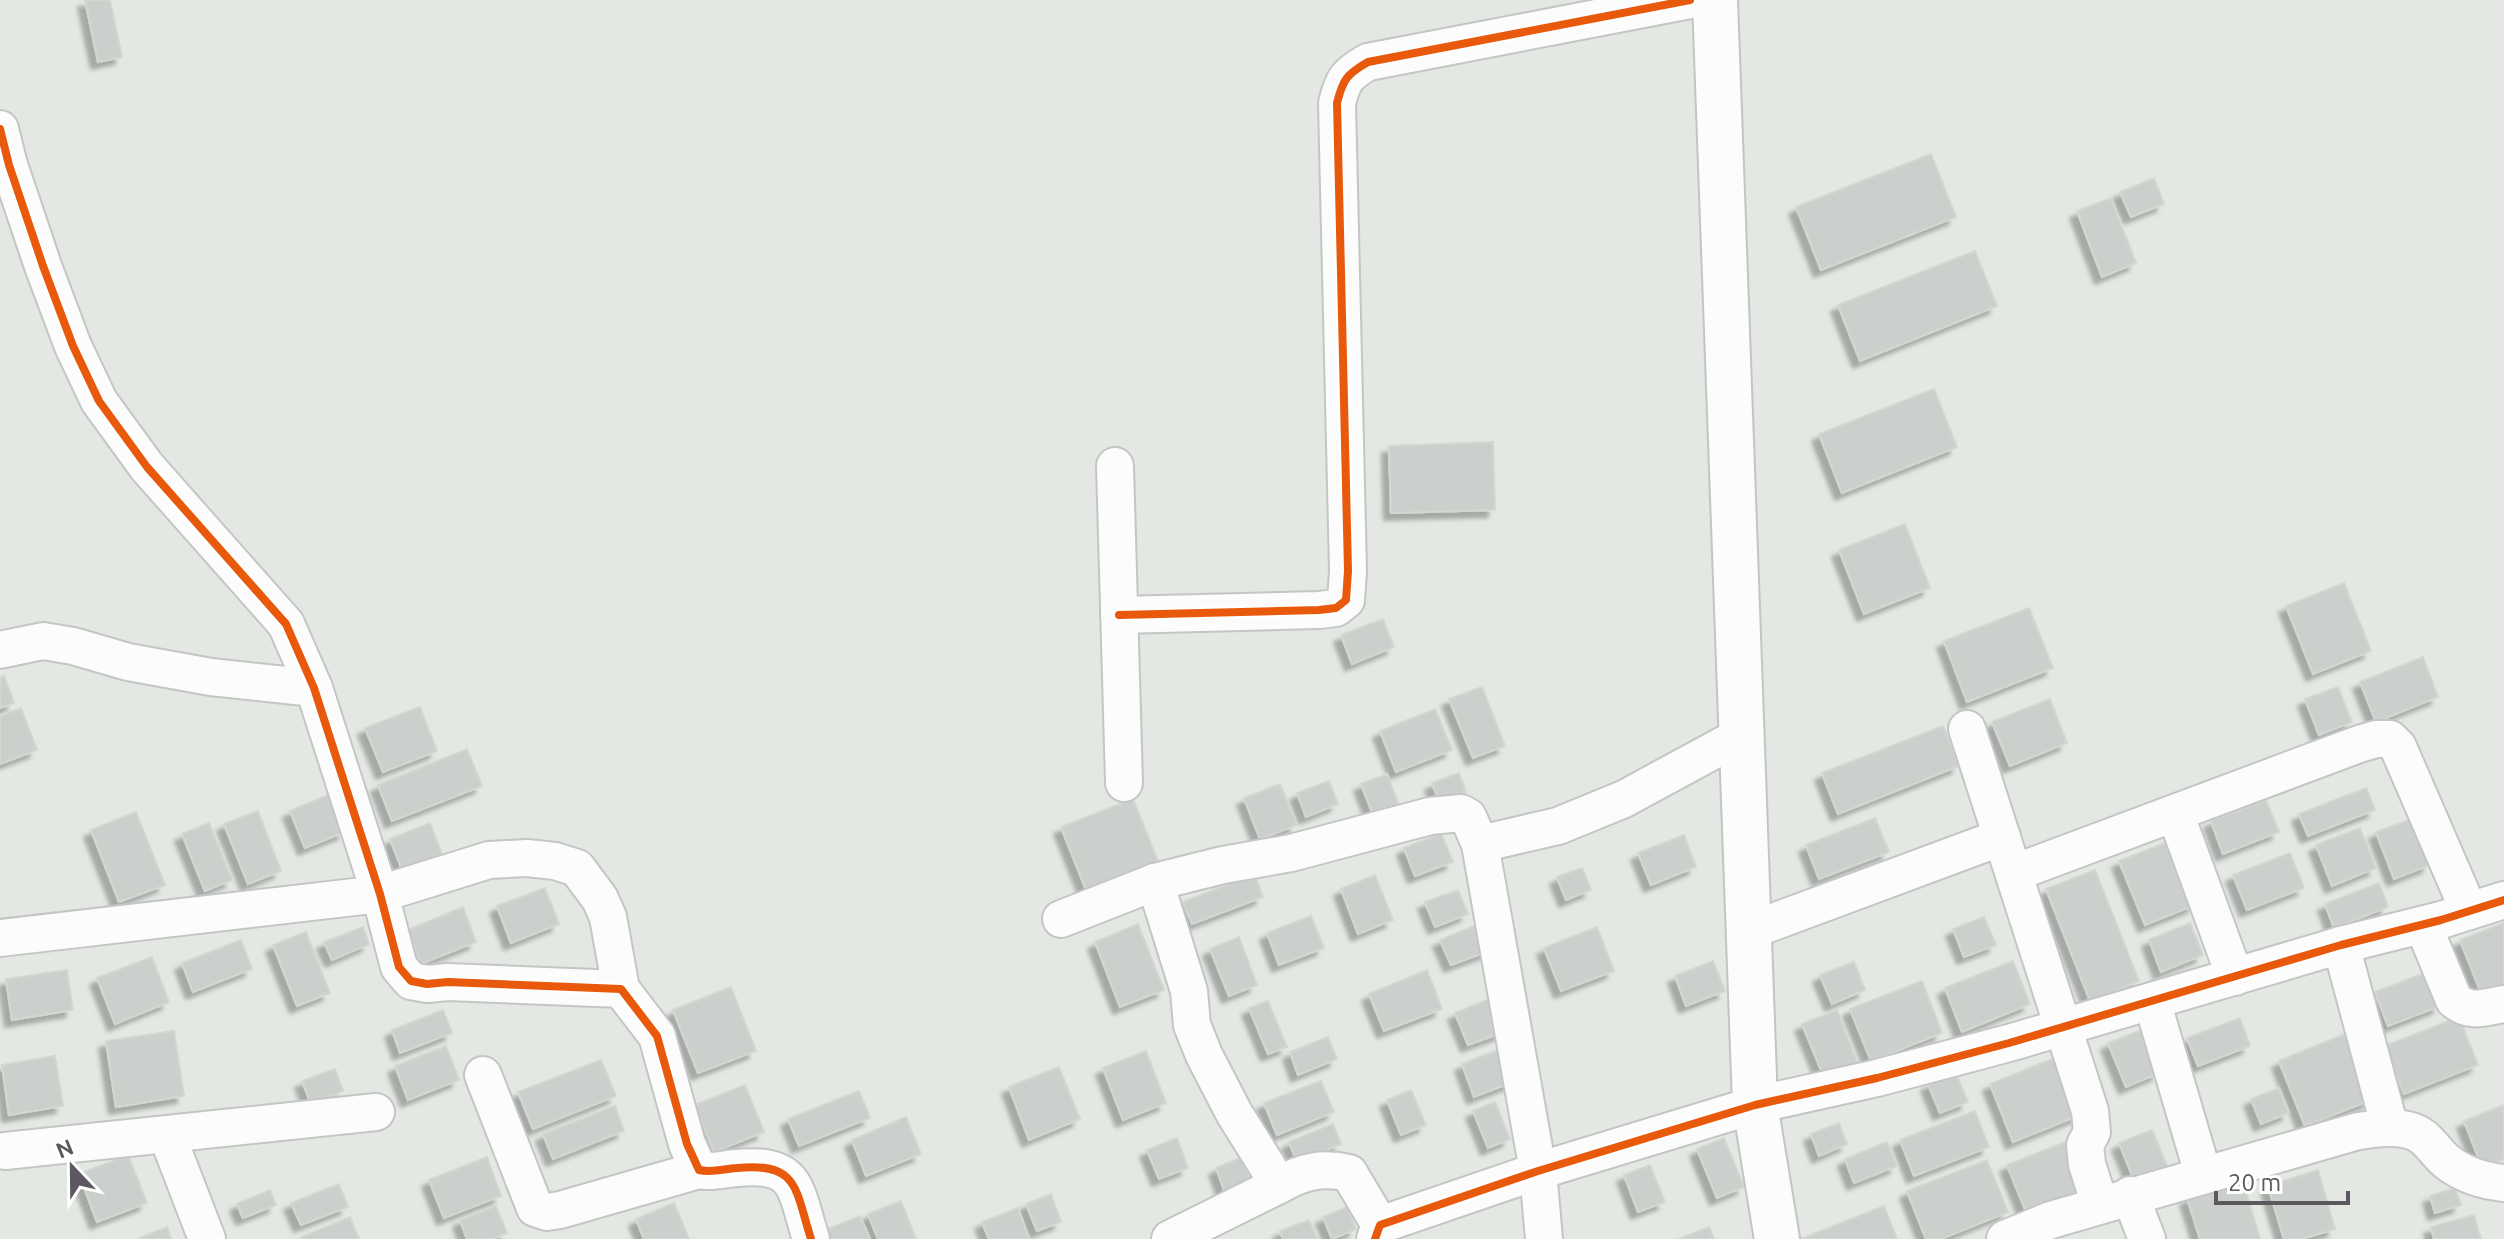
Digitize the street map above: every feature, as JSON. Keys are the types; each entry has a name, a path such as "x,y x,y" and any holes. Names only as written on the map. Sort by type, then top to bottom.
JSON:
{"main road":[{"path":"1715,0 1755,1105 1777,1239"}],"street":[{"path":"1119,615 1319,610 1336,608 1346,600 1348,571 1337,103 1341,87 1350,72 1368,62 1690,0"},
{"path":"0,129 43,266 73,346 99,401 147,467 286,624 308,672 380,894 399,967 411,981 427,984 448,982 621,989"},
{"path":"1115,466 1124,783"},
{"path":"0,650 43,641 128,662 211,677 308,672"},
{"path":"1967,729 2090,1111 2092,1132 2085,1145 2087,1164 2147,1239"},
{"path":"1480,844 1558,826 1624,799 1742,735"},
{"path":"2014,873 2359,744 2390,739 2398,747 2469,911"},
{"path":"1061,919 1155,882 1223,865 1291,853 1430,816 1461,813 1468,817 1480,844 1538,1171 1544,1239"},
{"path":"2175,813 2235,977"},
{"path":"1749,931 2002,837"},
{"path":"0,938 380,894 489,860 527,858 555,861 577,868 600,899 608,917 621,989 657,1036 687,1144 699,1170"},
{"path":"1155,882 1189,991 1192,1025 1200,1045 1234,1113 1279,1185"},
{"path":"1170,1239 1292,1177 1329,1168 1349,1173 1378,1232 1538,1171 1755,1105 1877,1078 2009,1043 2504,900"},
{"path":"2423,925 2454,1000 2464,1008 2476,1009 2504,1004"},
{"path":"2341,945 2390,1128"},
{"path":"2152,1001 2203,1174"},
{"path":"483,1075 535,1208 547,1212 560,1210 699,1170 711,1173 762,1165 784,1174 794,1185 811,1239"},
{"path":"5,1151 376,1112"},
{"path":"2005,1239 2051,1220 2115,1200 2358,1131 2411,1130 2431,1142 2445,1160 2465,1173 2504,1183"},
{"path":"167,1135 207,1239"}],"building":[{"path":"85,0 110,0 122,57 98,62"},
{"path":"1931,154 1956,217 1821,270 1796,207"},
{"path":"2154,178 2164,204 2131,217 2120,192"},
{"path":"2111,198 2136,263 2102,277 2077,211"},
{"path":"1975,251 1997,306 1860,361 1838,305"},
{"path":"1934,389 1957,447 1842,493 1819,434"},
{"path":"1493,442 1495,510 1391,513 1389,446"},
{"path":"1905,524 1930,588 1864,614 1839,550"},
{"path":"2344,583 2371,651 2313,674 2286,606"},
{"path":"2029,608 2053,668 1967,702 1944,641"},
{"path":"1383,619 1394,647 1352,664 1341,635"},
{"path":"2423,657 2438,697 2376,722 2360,682"},
{"path":"4,676 14,703 0,708 0,678"},
{"path":"1482,687 1505,746 1473,758 1449,699"},
{"path":"2338,687 2352,722 2319,735 2305,699"},
{"path":"2050,699 2067,743 2010,766 1992,722"},
{"path":"420,707 437,751 383,772 365,728"},
{"path":"21,708 37,750 0,764 0,716"},
{"path":"1435,709 1452,750 1396,772 1380,731"},
{"path":"1943,726 1959,766 1838,814 1822,773"},
{"path":"467,749 482,786 392,821 378,785"},
{"path":"1459,773 1466,792 1439,802 1432,783"},
{"path":"1387,774 1401,811 1375,820 1361,784"},
{"path":"1329,781 1338,804 1306,817 1297,793"},
{"path":"1280,784 1297,825 1260,839 1244,798"},
{"path":"2366,788 2375,810 2308,836 2299,814"},
{"path":"330,794 345,832 305,848 290,811"},
{"path":"1133,799 1160,866 1088,895 1061,827"},
{"path":"2266,800 2279,832 2223,854 2211,821"},
{"path":"258,811 281,871 248,884 224,824"},
{"path":"136,812 165,885 119,902 91,830"},
{"path":"1875,818 1889,852 1819,879 1806,845"},
{"path":"2411,819 2430,865 2394,879 2376,832"},
{"path":"209,823 232,880 205,891 182,834"},
{"path":"430,823 442,854 402,870 390,839"},
{"path":"2360,828 2376,868 2332,886 2316,845"},
{"path":"1441,833 1453,862 1415,876 1404,848"},
{"path":"1684,835 1696,867 1651,885 1638,853"},
{"path":"2170,841 2195,905 2145,925 2119,861"},
{"path":"2290,853 2304,888 2247,910 2233,875"},
{"path":"1582,868 1591,890 1566,900 1557,877"},
{"path":"2095,870 2139,981 2090,1001 2046,889"},
{"path":"1254,874 1263,897 1192,924 1183,902"},
{"path":"1375,875 1393,920 1358,934 1341,889"},
{"path":"2379,883 2388,907 2334,928 2325,904"},
{"path":"545,888 559,924 511,943 497,906"},
{"path":"1458,890 1468,914 1435,927 1425,902"},
{"path":"463,907 476,942 421,964 408,930"},
{"path":"1311,916 1324,948 1279,965 1267,933"},
{"path":"1984,917 1996,945 1964,957 1953,929"},
{"path":"2190,923 2203,955 2161,972 2149,940"},
{"path":"2504,923 2504,989 2483,998 2460,940"},
{"path":"1138,924 1164,990 1120,1007 1095,942"},
{"path":"1479,924 1489,951 1451,965 1440,940"},
{"path":"363,927 369,944 332,960 324,942"},
{"path":"1597,927 1614,971 1561,991 1544,948"},
{"path":"306,932 330,993 297,1006 273,945"},
{"path":"1239,937 1257,985 1229,996 1210,949"},
{"path":"241,940 252,969 193,992 182,963"},
{"path":"152,957 169,1002 115,1024 97,978"},
{"path":"1713,961 1725,991 1686,1006 1675,976"},
{"path":"2013,961 2030,1004 1962,1032 1945,988"},
{"path":"1854,962 1865,990 1832,1004 1820,975"},
{"path":"67,970 73,1010 12,1020 6,979"},
{"path":"1427,970 1442,1009 1384,1031 1369,994"},
{"path":"2427,972 2440,1006 2388,1026 2375,992"},
{"path":"1922,981 1942,1033 1871,1061 1850,1009"},
{"path":"731,987 756,1051 698,1073 673,1010"},
{"path":"1494,997 1507,1031 1468,1045 1455,1013"},
{"path":"1268,1001 1287,1047 1268,1054 1249,1008"},
{"path":"443,1010 452,1033 400,1053 392,1030"},
{"path":"1837,1010 1857,1062 1823,1075 1802,1024"},
{"path":"2459,1017 2478,1065 2404,1094 2385,1046"},
{"path":"2240,1018 2250,1046 2198,1066 2187,1038"},
{"path":"2142,1030 2159,1073 2126,1087 2108,1043"},
{"path":"174,1031 184,1096 116,1107 106,1041"},
{"path":"2345,1034 2371,1100 2305,1126 2279,1061"},
{"path":"1328,1037 1337,1059 1298,1075 1290,1052"},
{"path":"446,1046 459,1080 408,1100 395,1066"},
{"path":"1500,1049 1513,1082 1474,1097 1462,1064"},
{"path":"1146,1051 1166,1103 1123,1120 1103,1068"},
{"path":"55,1056 63,1106 9,1115 2,1065"},
{"path":"2057,1057 2080,1115 2013,1142 1990,1084"},
{"path":"601,1060 616,1096 533,1129 518,1092"},
{"path":"1059,1067 1080,1119 1029,1140 1009,1087"},
{"path":"335,1069 343,1091 311,1104 302,1081"},
{"path":"1956,1073 1968,1102 1940,1113 1928,1084"},
{"path":"1321,1081 1334,1112 1277,1135 1264,1103"},
{"path":"745,1085 764,1132 714,1152 695,1105"},
{"path":"2279,1088 2289,1113 2261,1124 2251,1099"},
{"path":"1411,1090 1426,1125 1401,1135 1387,1100"},
{"path":"859,1091 870,1118 799,1146 788,1119"},
{"path":"1495,1102 1510,1139 1488,1148 1473,1111"},
{"path":"2504,1105 2504,1159 2482,1167 2464,1121"},
{"path":"615,1106 624,1131 553,1159 543,1134"},
{"path":"1975,1111 1989,1147 1914,1176 1900,1140"},
{"path":"906,1117 921,1154 866,1176 852,1140"},
{"path":"1839,1123 1847,1144 1819,1156 1811,1134"},
{"path":"1333,1124 1341,1144 1297,1162 1289,1142"},
{"path":"2152,1130 2168,1168 2134,1180 2119,1143"},
{"path":"1177,1138 1188,1168 1159,1179 1147,1150"},
{"path":"1724,1138 1744,1187 1717,1198 1697,1149"},
{"path":"1887,1142 1897,1166 1854,1183 1845,1159"},
{"path":"2065,1142 2083,1190 2026,1212 2007,1165"},
{"path":"128,1155 147,1203 97,1222 79,1174"},
{"path":"487,1157 501,1196 444,1218 429,1180"},
{"path":"1242,1157 1251,1182 1225,1193 1216,1168"},
{"path":"1987,1160 2008,1212 1941,1239 1926,1239 1907,1191"},
{"path":"1650,1165 1665,1202 1638,1212 1624,1175"},
{"path":"2318,1170 2335,1229 2302,1239 2284,1239 2268,1186"},
{"path":"2243,1181 2260,1239 2200,1239 2187,1198"},
{"path":"339,1184 348,1207 301,1225 291,1203"},
{"path":"2455,1188 2461,1205 2435,1213 2430,1196"},
{"path":"270,1190 276,1205 243,1218 237,1204"},
{"path":"1051,1194 1061,1222 1037,1231 1026,1204"},
{"path":"901,1201 916,1239 878,1239 868,1214"},
{"path":"674,1203 689,1239 644,1239 636,1219"},
{"path":"496,1206 507,1233 492,1239 467,1239 460,1220"},
{"path":"1884,1206 1897,1239 1801,1239"},
{"path":"1347,1207 1356,1229 1332,1239 1323,1217"},
{"path":"1018,1208 1029,1239 989,1239 982,1222"},
{"path":"2474,1215 2481,1239 2434,1239 2431,1227"},
{"path":"860,1216 870,1239 830,1239 826,1230"},
{"path":"350,1217 359,1239 302,1237"},
{"path":"1309,1220 1317,1239 1283,1239 1280,1231"},
{"path":"167,1227 171,1239 138,1239"},
{"path":"1709,1227 1714,1239 1679,1239"}],"cycle path":[{"path":"1119,615 1319,610 1336,608 1346,600 1348,571 1337,103 1351,74 1368,62 1690,0"},
{"path":"0,129 43,266 73,346 99,401 147,467 286,624 314,688 380,894 399,967 411,981 427,984 448,982 621,989 657,1036 687,1144 699,1170 757,1167 783,1175 797,1193 811,1239"},
{"path":"1375,1239 1380,1225 1538,1171 1755,1105 1877,1078 2009,1043 2504,900"}]}
